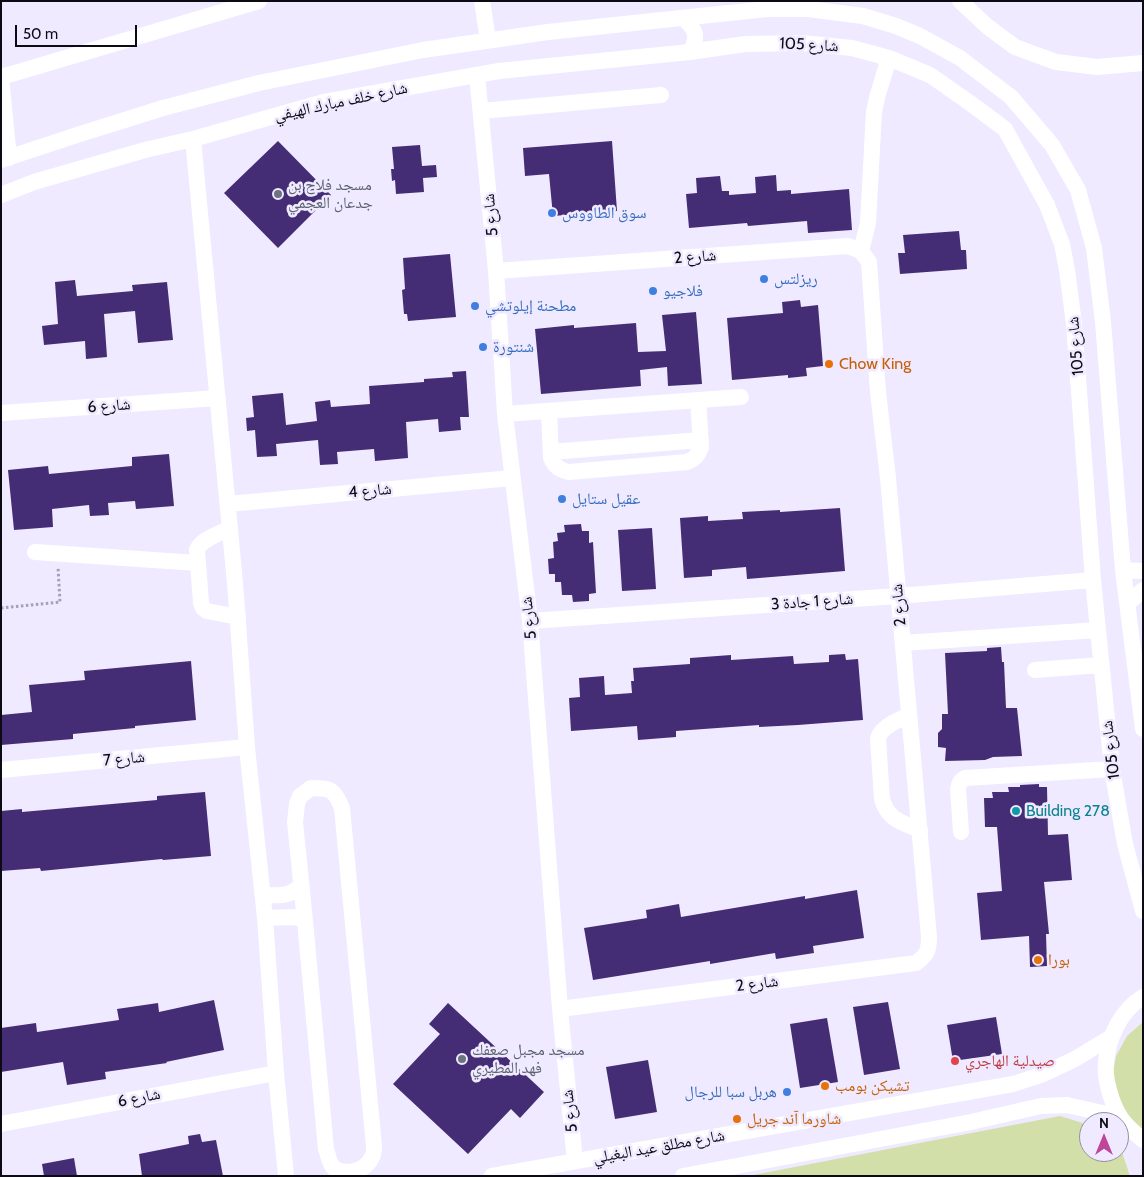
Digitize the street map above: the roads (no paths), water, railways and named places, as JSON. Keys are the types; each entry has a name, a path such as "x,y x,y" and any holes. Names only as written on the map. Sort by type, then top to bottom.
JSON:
{"street":[{"path":"259,1 1,77 5,159 163,108 260,83 414,52 488,40 683,18 691,25 696,34 695,44 690,52"},
{"path":"482,1 488,40"},
{"path":"960,1 1015,47 1056,62 1097,67 1143,63"},
{"name":"شارع 105","path":"683,18 767,9 808,8 863,16 896,26 920,36 960,58 1011,96 1052,145 1078,190 1094,248 1103,322 1123,570 1143,729"},
{"name":"شارع 105","path":"690,52 745,44 802,43 852,48 889,58 930,75 1005,129 1047,205 1062,244 1068,270 1074,324 1093,580 1112,769 1125,844 1143,911"},
{"name":"شارع خلف مبارك الهيفي","path":"1,195 145,150 193,139 324,102 477,75 690,52"},
{"path":"862,252 868,223 874,111 889,58"},
{"name":"شارع 5","path":"477,75 496,271 505,414 530,621 560,1010 575,1161"},
{"path":"481,111 661,95"},
{"path":"193,139 228,504 247,747 263,895 276,1073 286,1176"},
{"name":"شارع 2","path":"496,271 848,246 862,252 869,262 878,392 888,478 920,830 929,947 925,957 916,963 560,1010"},
{"path":"1074,324 1086,317 1103,322"},
{"path":"505,414 741,397"},
{"name":"شارع 6","path":"1,413 218,398"},
{"path":"550,411 551,452 701,440 698,400"},
{"name":"شارع 4","path":"228,504 512,478"},
{"path":"230,528 203,542 197,550 201,603 207,611 238,617"},
{"path":"35,552 198,563"},
{"path":"1123,570 1143,571"},
{"name":"شارع 1 جادة 3","path":"530,621 898,596 1093,580"},
{"path":"1128,603 1143,590"},
{"path":"903,643 1098,630"},
{"path":"1036,670 1101,665"},
{"path":"909,715 884,728 878,738 882,799 884,807 892,818 920,830"},
{"name":"شارع 7","path":"1,770 247,747"},
{"path":"960,832 958,789 961,780 965,778 1112,769"},
{"path":"311,788 326,788 337,794 342,808 374,1146 373,1156 368,1165 356,1172 341,1172 331,1166 326,1149 305,921 295,822 297,804 300,796 311,788"},
{"path":"263,895 285,895 294,892 301,885"},
{"path":"265,918 296,917 305,921"},
{"path":"1118,1112 1108,1091 1106,1064 1111,1037 1122,1016 1143,997"},
{"name":"شارع مطلق عيد البغيلي","path":"492,1176 1013,1084 1040,1075 1075,1059 1111,1037"},
{"name":"شارع 6","path":"1,1124 276,1073"},
{"name":"شارع مطلق عيد البغيلي","path":"683,1176 971,1122 1042,1106 1067,1105 1098,1112"},
{"path":"1129,1129 1143,1140"}],"place":[{"name":"مسجد فلاح بن جدعان العجمي","path":"278,194"},
{"name":"سوق الطاووس","path":"552,213"},
{"name":"ريزلتس","path":"764,279"},
{"name":"فلاجيو","path":"653,291"},
{"name":"مطحنة إيلوتشي","path":"475,306"},
{"name":"شنتورة","path":"483,347"},
{"name":"Chow King","path":"829,364"},
{"name":"عقيل ستايل","path":"562,499"},
{"name":"Building 278","path":"1016,811"},
{"name":"بورا","path":"1038,960"},
{"name":"مسجد مجبل صعفك فهد المطيري","path":"462,1059"},
{"name":"صيدلية الهاجري","path":"955,1061"},
{"name":"تشيكن بومب","path":"825,1086"},
{"name":"هربل سبا للرجال","path":"787,1092"},
{"name":"شاورما آند جريل","path":"737,1119"}]}
